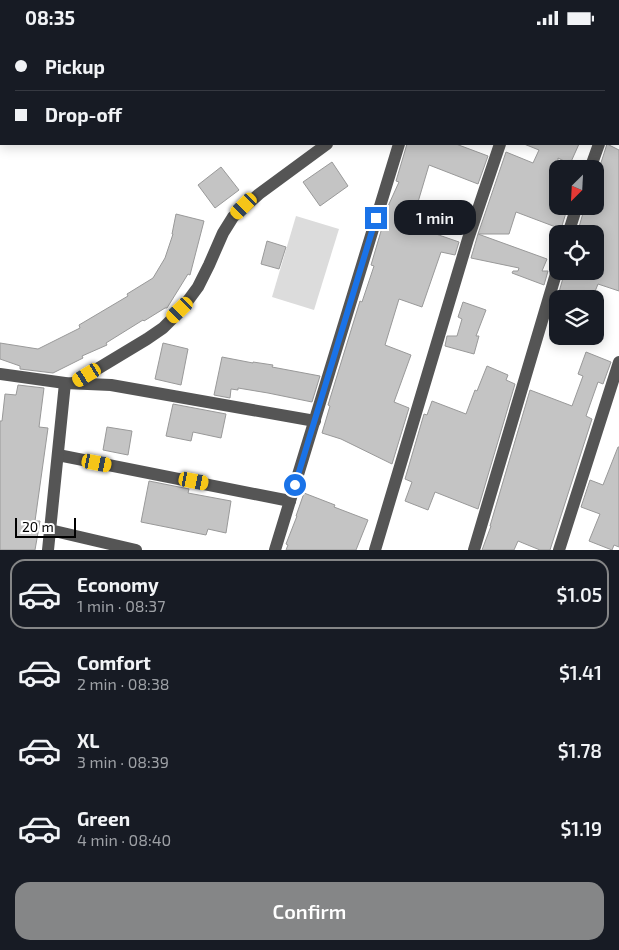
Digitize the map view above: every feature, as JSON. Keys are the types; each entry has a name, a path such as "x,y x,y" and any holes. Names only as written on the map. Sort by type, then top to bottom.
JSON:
{"street":[{"path":"69,383 147,339 162,327 180,310 198,287 223,233 233,217 259,194 327,145"},
{"path":"275,550 399,145"},
{"path":"374,550 468,239 500,145"},
{"path":"593,160 599,145"},
{"path":"474,550 554,280"},
{"path":"559,550 619,361"},
{"path":"0,374 69,383 112,385 314,421"},
{"path":"48,550 58,455 69,383"},
{"path":"58,455 290,501"},
{"path":"50,530 136,550"}],"shaded area":[{"path":"296,216 339,229 314,310 272,297"}],"building":[{"path":"407,145 459,145 488,156 478,184 429,165 418,202 420,203 410,225 459,242 455,255 441,252 422,307 399,299 385,345 411,355 394,402 409,408 392,464 341,439 322,433 330,406 328,405 360,301 362,302 374,266 371,265 389,204 399,182 396,181"},
{"path":"526,145 579,145 572,160 558,158 558,160 549,160 549,215 565,215 562,225 550,225 516,212 509,234 478,234 506,152 533,163 539,150"},
{"path":"607,145 609,145 619,150 619,291 598,284 596,290 560,290 562,280 604,280 604,225 580,225 582,215 604,215 604,160 602,160"},
{"path":"332,162 348,186 320,206 303,182"},
{"path":"221,167 239,190 215,208 198,185"},
{"path":"176,214 204,221 190,275 188,274 167,308 143,320 106,343 107,345 82,356 83,358 53,373 20,369 20,366 0,359 0,343 38,349 80,328 79,325 128,296 127,294 153,278 165,258 173,234"},
{"path":"478,234 547,259 542,271 548,271 544,285 512,273 513,271 518,271 519,268 471,258"},
{"path":"267,241 286,247 279,269 261,264"},
{"path":"463,302 486,310 476,336 479,336 474,354 445,346 447,336 457,336 462,319 458,317"},
{"path":"163,343 188,349 181,385 155,379"},
{"path":"586,352 611,362 603,384 598,382 586,416 592,419 550,550 540,550 518,541 514,550 482,550 491,526 530,390 572,406 583,376 578,374"},
{"path":"222,357 273,365 272,367 320,376 312,402 238,388 238,390 231,389 230,398 214,395"},
{"path":"487,366 508,375 506,380 515,384 478,509 435,492 428,510 405,501 412,482 405,479 424,414 427,415 432,401 466,414"},
{"path":"18,385 44,388 39,427 48,428 35,521 40,521 35,550 0,550 0,421 2,421 5,394 16,395"},
{"path":"173,404 226,414 221,438 193,432 191,441 166,436"},
{"path":"107,427 132,431 128,455 103,450"},
{"path":"618,447 619,547 614,545 612,550 589,541 600,514 581,507 590,480 603,485"},
{"path":"149,481 189,489 188,493 231,501 226,533 208,529 206,535 141,522"},
{"path":"304,493 368,520 356,550 286,550 288,545 286,544"}],"route":[{"path":"295,485 376,218"}]}
